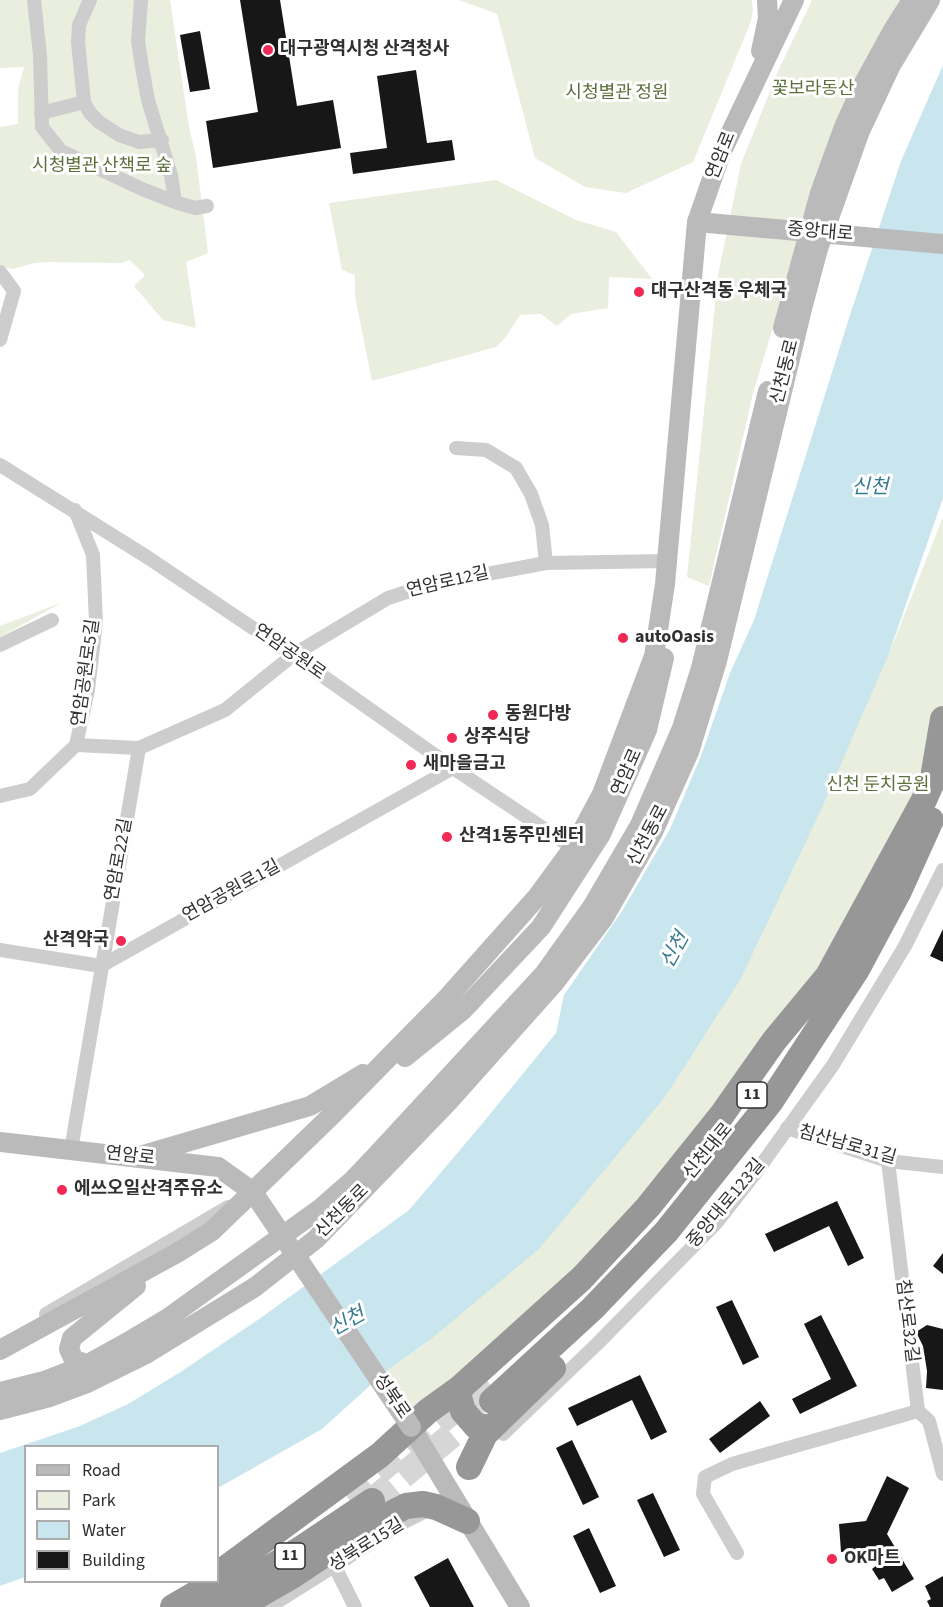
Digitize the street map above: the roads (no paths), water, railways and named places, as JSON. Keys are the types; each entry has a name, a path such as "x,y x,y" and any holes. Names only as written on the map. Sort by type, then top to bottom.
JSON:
{"highway":[{"path":"938,788 943,719"},
{"name":"신천대로","path":"491,1391 601,1278 726,1134 844,971 938,788 943,757"},
{"path":"348,1488 428,1411 460,1388 582,1278 648,1207 721,1116 774,1041 844,971"},
{"path":"238,1607 292,1576 370,1513 423,1504 453,1482 485,1434 639,1282 713,1197 768,1126 831,1029 844,971"},
{"path":"460,1388 459,1397 463,1412 476,1426 491,1428"},
{"path":"219,1573 248,1550 362,1478 376,1488 381,1502 376,1514 370,1513"},
{"path":"453,1482 467,1521"},
{"name":"11","path":"219,1580 255,1558 348,1488"},
{"name":"11","path":"188,1605 370,1513"},
{"path":"188,1605 206,1583"},
{"name":"11","path":"188,1605 215,1583"}],"main road":[{"path":"754,83 768,18 767,0"},
{"name":"연암로","path":"388,1058 448,997 537,897 573,848 602,794 654,656 667,561 697,222 721,153 794,0"},
{"name":"신천동로","path":"0,1392 44,1381 88,1364 168,1318 321,1208 353,1180 544,974 592,907 640,825 682,728 701,668 792,294 820,193 844,127 864,83 912,0"},
{"name":"신천동로","path":"0,1410 50,1397 112,1372 146,1354 255,1287 316,1239 448,1102 555,982 603,919 653,832 689,752 717,661 818,249 860,130 891,65 930,0"},
{"name":"중앙대로","path":"697,222 943,244"},
{"name":"연암로","path":"334,1113 463,1010 541,927 601,834 647,730 673,621 687,450 687,324"},
{"path":"0,1350 177,1253 212,1231 388,1058"},
{"path":"136,1157 310,1106 388,1058"},
{"name":"연암로","path":"0,1142 218,1167 253,1192"},
{"name":"성북로","path":"253,1192 411,1427 453,1482"},
{"path":"88,1364 74,1360 69,1349 72,1338 177,1253"},
{"path":"467,1521 520,1607"}],"street":[{"path":"34,0 40,55 42,127 61,151 174,202 201,207"},
{"path":"90,0 79,25 78,42 84,102 99,122 118,135 139,142 162,140"},
{"path":"141,0 138,41 148,100 171,175 174,202"},
{"path":"41,113 84,102"},
{"path":"0,272 14,291 0,340"},
{"path":"456,448 486,450 516,468 531,494 542,525 546,563"},
{"name":"연암공원로","path":"0,465 75,510 292,655 453,768 573,848"},
{"name":"연암공원로5길","path":"0,796 30,789 76,745 88,690 96,622 93,555 75,510"},
{"name":"연암로12길","path":"292,655 388,598 428,585 546,563 667,561"},
{"path":"0,645 52,620"},
{"path":"76,745 139,748 225,710 292,655"},
{"name":"연암로22길","path":"71,1150 139,748"},
{"name":"연암공원로1길","path":"101,966 453,768"},
{"name":"중앙대로123길","path":"453,1482 597,1344 717,1222 839,1055 905,946 943,870"},
{"path":"0,950 101,966"},
{"name":"침산남로31길","path":"787,1128 888,1161 943,1167"},
{"name":"침산로32길","path":"888,1161 924,1416 943,1474"},
{"path":"0,1341 253,1192"},
{"path":"736,1553 703,1494 705,1477 732,1464 924,1416 943,1414"},
{"name":"성북로15길","path":"269,1607 404,1522 453,1482"},
{"path":"334,1567 355,1607"}],"water":[{"name":"신천","path":"943,65 943,498 888,656 820,812 740,980 665,1097 539,1249 431,1339 385,1372 322,1429 219,1487 219,1445 24,1445 24,1577 0,1586 0,1453 80,1426 128,1404 262,1317 409,1210 556,1033 564,995 622,911 670,829 701,756 730,673 754,620 901,161"}],"tunnel":[{"path":"347,1497 490,1381"},
{"path":"372,1501 487,1406"}],"place":[{"name":"대구광역시청 산격청사","path":"268,50"},
{"name":"대구산격동 우체국","path":"639,292"},
{"name":"autoOasis","path":"623,638"},
{"name":"동원다방","path":"493,715"},
{"name":"상주식당","path":"452,738"},
{"name":"새마을금고","path":"411,765"},
{"name":"산격1동주민센터","path":"447,837"},
{"name":"산격약국","path":"121,941"},
{"name":"에쓰오일산격주유소","path":"62,1190"},
{"name":"OK마트","path":"832,1559"}],"park label":[{"name":"꽃보라동산","path":"813,90"},
{"name":"시청별관 정원","path":"617,94"},
{"name":"시청별관 산책로 숲","path":"102,167"},
{"name":"신천 둔치공원","path":"878,786"}]}
